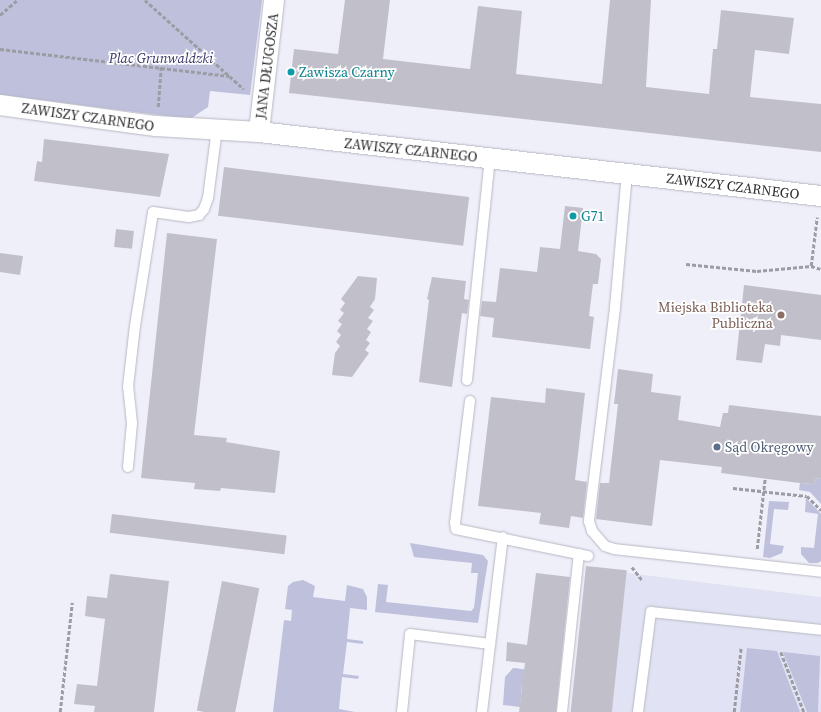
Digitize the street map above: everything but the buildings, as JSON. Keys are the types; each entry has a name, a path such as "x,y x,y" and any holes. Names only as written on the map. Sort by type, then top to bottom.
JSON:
{"street":[{"name":"JANA DŁUGOSZA","path":"259,132 274,0"},
{"name":"ZAWISZY CZARNEGO","path":"0,105 156,126 259,132 627,173 819,205"}],"lane":[{"path":"128,467 132,423 128,387 135,326 154,212 190,216 199,215 204,210 208,198 216,129"},
{"path":"467,380 490,158"},
{"path":"627,173 616,308 589,522 595,537 614,549 821,572"},
{"path":"470,401 454,523 459,531 504,537 584,555 562,712"},
{"path":"482,712 504,537"},
{"path":"638,712 651,612 821,630"},
{"path":"402,712 410,634 490,644"}],"path":[{"path":"0,15 17,0"},
{"path":"144,0 245,90"},
{"path":"0,49 229,76"},
{"path":"158,109 161,67"},
{"path":"811,266 819,205"},
{"path":"686,264 758,271 811,266 821,269"},
{"path":"755,565 765,478"},
{"path":"733,488 807,496 821,510"},
{"path":"60,712 72,603"},
{"path":"734,712 741,647"},
{"path":"781,652 804,712"}],"shaded area":[{"path":"627,570 628,573 821,597 821,712 572,712"}],"green space":[{"name":"Plac Grunwaldzki","path":"0,0 262,0 250,95 210,91 208,107 190,119 0,95"},
{"path":"815,478 821,479 821,504 810,492 799,490 800,483 814,484"},
{"path":"806,498 821,514 821,561 818,563 809,563 801,554 801,547 814,548 818,514 805,512"},
{"path":"769,501 789,502 788,510 774,509 770,544 784,546 782,553 770,558 763,557"},
{"path":"410,543 483,555 488,561 478,623 375,612 378,584 388,585 386,602 471,611 474,608 478,573 471,573 472,563 414,557"},
{"path":"303,580 315,586 313,597 345,601 347,585 363,589 367,597 367,610 350,608 347,639 363,641 363,644 347,642 343,674 359,676 358,679 342,677 339,709 355,712 273,712 284,620 291,621 292,610 285,609 288,586 293,582"},
{"path":"747,648 777,651 800,712 740,712"},
{"path":"783,652 820,656 818,712 807,712"},
{"path":"513,668 554,674 522,685 520,707 503,705 505,677"}],"place":[{"name":"Zawisza Czarny","path":"291,72"},
{"name":"G71","path":"573,216"},
{"name":"Miejska Biblioteka Publiczna","path":"781,315"},
{"name":"Sąd Okręgowy","path":"717,447"}]}
